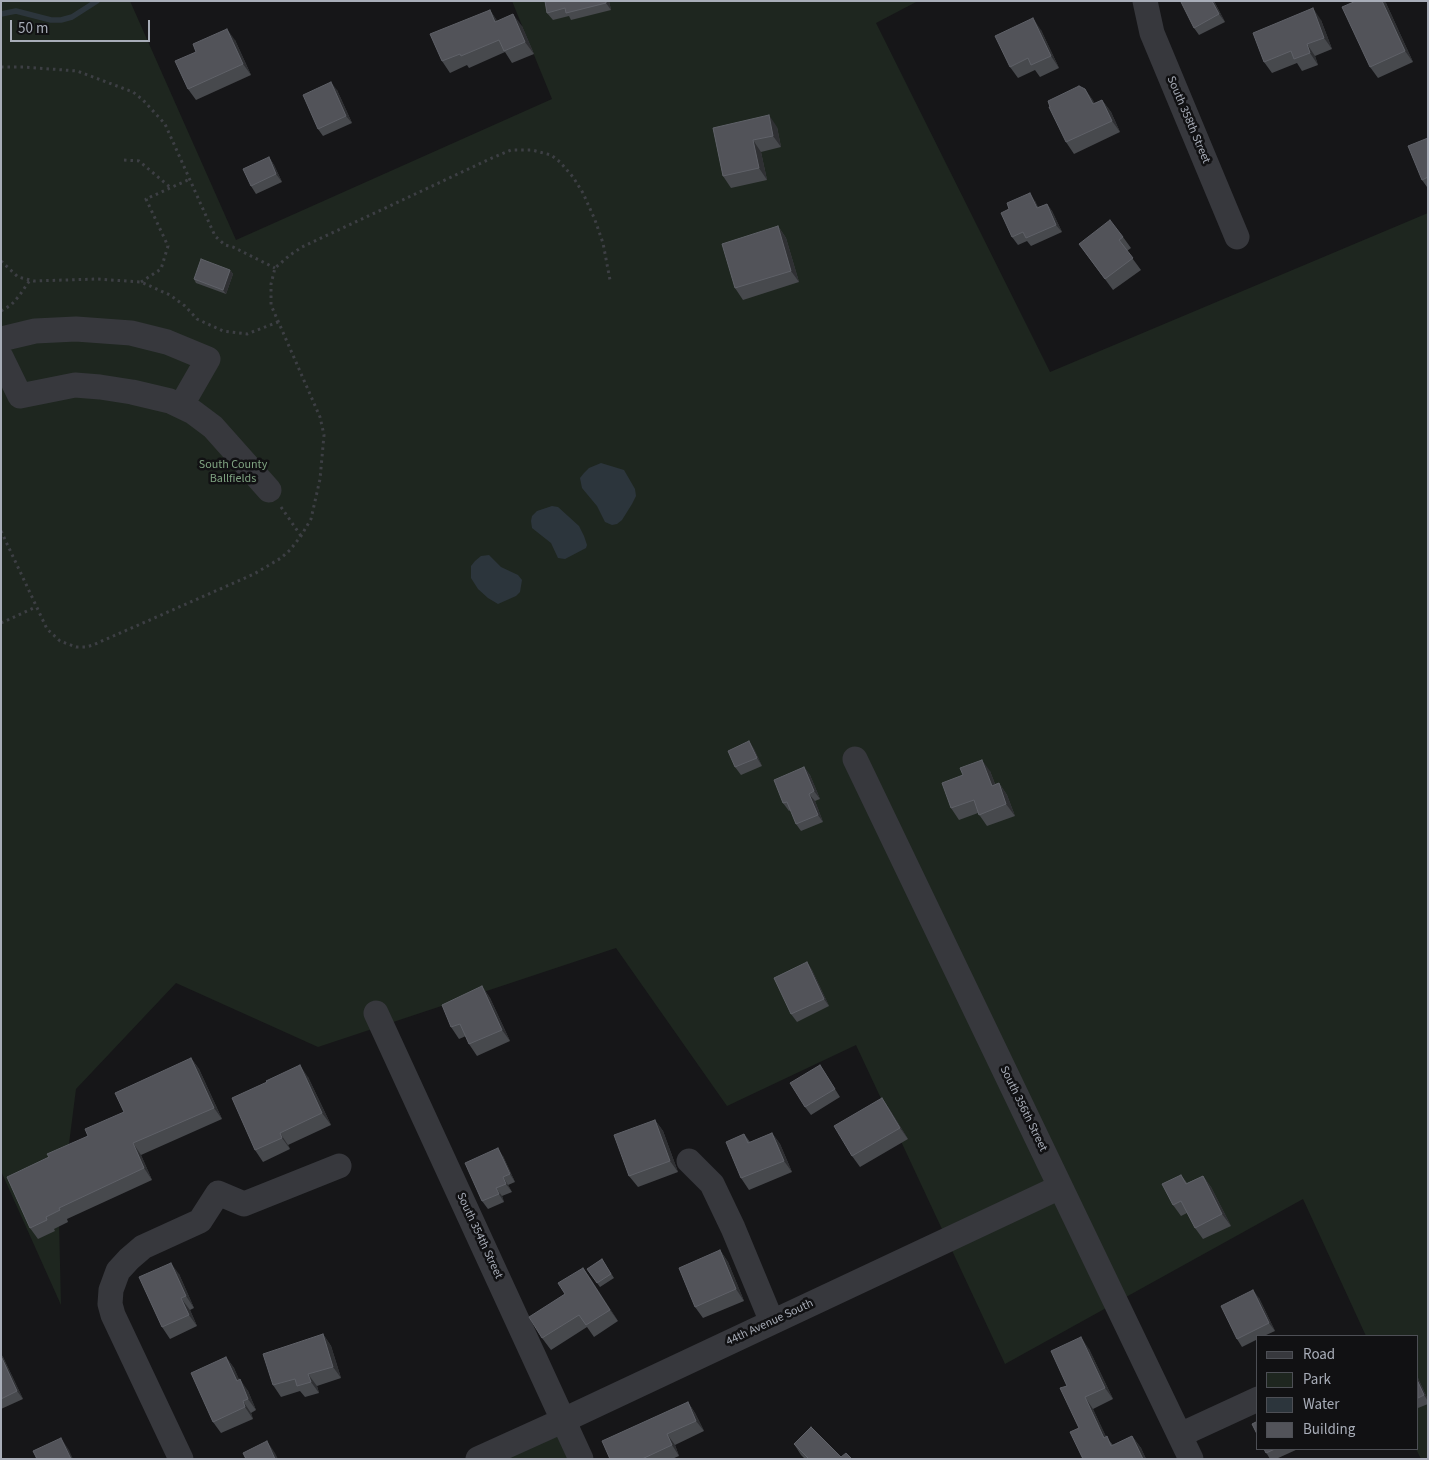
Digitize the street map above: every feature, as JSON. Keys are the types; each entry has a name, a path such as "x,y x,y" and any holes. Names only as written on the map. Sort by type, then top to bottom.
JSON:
{"street":[{"name":"South 358th Street","path":"1144,1 1152,33 1237,237"},
{"path":"1,339 35,331 76,329 131,333 167,342 208,359 181,406"},
{"path":"1,357 20,396 75,384 132,392 170,401 181,406 214,427 269,490"},
{"name":"South 356th Street","path":"855,759 1191,1459"},
{"name":"South 354th Street","path":"376,1013 582,1459"},
{"path":"689,1161 712,1184 733,1228 772,1322"},
{"path":"182,1459 113,1315 110,1304 111,1290 118,1271 129,1258 143,1247 200,1221 218,1193 244,1204 256,1201 339,1166"},
{"name":"44th Avenue South","path":"478,1459 1060,1187"},
{"path":"1180,1435 1256,1399"}],"path":[{"path":"1,67 77,71 133,92 165,124 216,236 225,245 276,268"},
{"path":"1,530 47,629 60,641 76,647 86,647 254,574 281,558 301,536 311,519 316,499 324,435 320,417 271,305 270,292 276,268 302,247 511,150 532,150 551,155 573,176 583,194 603,243 610,280"},
{"path":"124,160 139,161 171,188"},
{"path":"141,282 160,269 168,246 146,199 190,179"},
{"path":"1,261 18,277 30,280 97,279 141,282 170,295 185,306 197,319 223,331 247,334 278,322"},
{"path":"1,311 20,296 30,280"},
{"path":"269,490 301,536"},
{"path":"1,623 36,607"}],"green space":[{"name":"South County Ballfields","path":"1,1 130,1 236,240 552,99 512,1 918,1 876,23 1050,372 1428,213 1428,1459 1421,1459 1416,1450 1419,1450 1419,1335 1366,1335 1303,1199 1005,1364 856,1045 727,1106 616,948 318,1047 176,983 76,1089 59,1222 61,1305 1,1171"},
{"path":"564,1420 581,1459 478,1459"}],"water":[{"path":"601,463 624,470 635,489 636,496 632,504 622,520 617,524 612,525 605,522 597,506 582,488 580,478 589,468"},
{"path":"552,506 558,507 579,526 587,545 586,548 565,559 558,558 551,543 532,528 532,516 537,511"},
{"path":"489,555 501,567 518,575 522,580 520,592 516,596 498,604 478,589 471,578 471,566 481,556"}],"building":[{"path":"545,1 606,1 606,3 566,13 565,8 547,13"},
{"path":"1212,1 1219,14 1194,28 1181,2"},
{"path":"1356,1 1382,1 1405,51 1370,67 1342,7"},
{"path":"1313,8 1324,38 1307,44 1310,53 1294,59 1291,51 1264,62 1253,33"},
{"path":"490,10 495,22 513,14 525,42 504,51 499,40 461,56 460,54 442,61 430,34"},
{"path":"1033,18 1051,56 1031,65 1028,58 1010,67 995,36"},
{"path":"227,29 243,64 188,89 175,61 196,52 193,44"},
{"path":"331,82 346,116 318,129 303,95"},
{"path":"1079,86 1085,89 1093,104 1102,100 1112,121 1066,142 1048,101"},
{"path":"769,115 773,136 753,140 759,168 723,176 713,128"},
{"path":"1428,138 1428,177 1422,180 1408,146"},
{"path":"269,157 276,174 251,186 243,169"},
{"path":"1030,193 1037,208 1047,204 1056,225 1026,238 1023,232 1012,237 1001,213 1009,209 1007,203"},
{"path":"1110,220 1123,237 1119,240 1133,258 1105,279 1079,244"},
{"path":"778,226 791,271 735,288 722,244"},
{"path":"201,259 230,270 223,290 194,279"},
{"path":"749,741 757,758 735,767 728,751"},
{"path":"982,760 992,786 999,783 1006,804 979,815 974,800 951,808 942,783 963,775 960,768"},
{"path":"804,767 814,791 809,794 818,815 796,824 787,802 783,803 774,780"},
{"path":"807,962 824,999 791,1014 774,978"},
{"path":"482,986 502,1030 469,1044 460,1024 451,1027 442,1005"},
{"path":"191,1058 214,1108 133,1143 144,1168 59,1208 60,1210 46,1217 47,1220 30,1228 7,1177 49,1157 47,1154 88,1136 85,1129 124,1112 115,1093"},
{"path":"300,1065 322,1113 280,1133 282,1138 255,1150 232,1098"},
{"path":"820,1065 835,1089 805,1107 790,1083"},
{"path":"882,1098 900,1128 852,1156 834,1126"},
{"path":"655,1120 670,1161 629,1176 614,1135"},
{"path":"772,1133 784,1161 741,1178 726,1142 744,1134 748,1143"},
{"path":"498,1148 510,1174 503,1177 506,1184 496,1188 499,1194 482,1201 465,1163"},
{"path":"1181,1175 1186,1184 1203,1176 1222,1214 1195,1228 1181,1201 1173,1205 1162,1184"},
{"path":"720,1250 736,1289 695,1307 679,1268"},
{"path":"602,1259 611,1274 597,1283 587,1269"},
{"path":"171,1263 186,1296 181,1298 189,1315 162,1327 139,1277"},
{"path":"583,1268 610,1310 586,1325 579,1315 542,1338 529,1317 565,1294 558,1283"},
{"path":"1253,1290 1269,1323 1237,1339 1221,1306"},
{"path":"323,1334 333,1367 308,1374 311,1382 297,1386 295,1379 273,1385 263,1354"},
{"path":"1081,1337 1105,1388 1085,1397 1104,1438 1107,1436 1111,1446 1132,1436 1143,1459 1083,1459 1070,1432 1079,1428 1060,1388 1067,1386 1051,1351"},
{"path":"1,1356 17,1391 1,1399"},
{"path":"226,1357 237,1381 240,1379 248,1399 243,1401 245,1407 213,1422 191,1373"},
{"path":"1419,1384 1424,1395 1419,1398"},
{"path":"688,1402 696,1421 667,1434 672,1445 642,1459 610,1459 602,1441"},
{"path":"1256,1422 1256,1432 1252,1424"},
{"path":"811,1427 841,1457 846,1453 852,1459 809,1459 794,1444"},
{"path":"61,1438 71,1459 37,1459 33,1451"},
{"path":"267,1441 275,1459 246,1459 243,1453"}],"waterway":[{"path":"1,14 16,11 51,20 61,20 72,17 97,1"}]}
